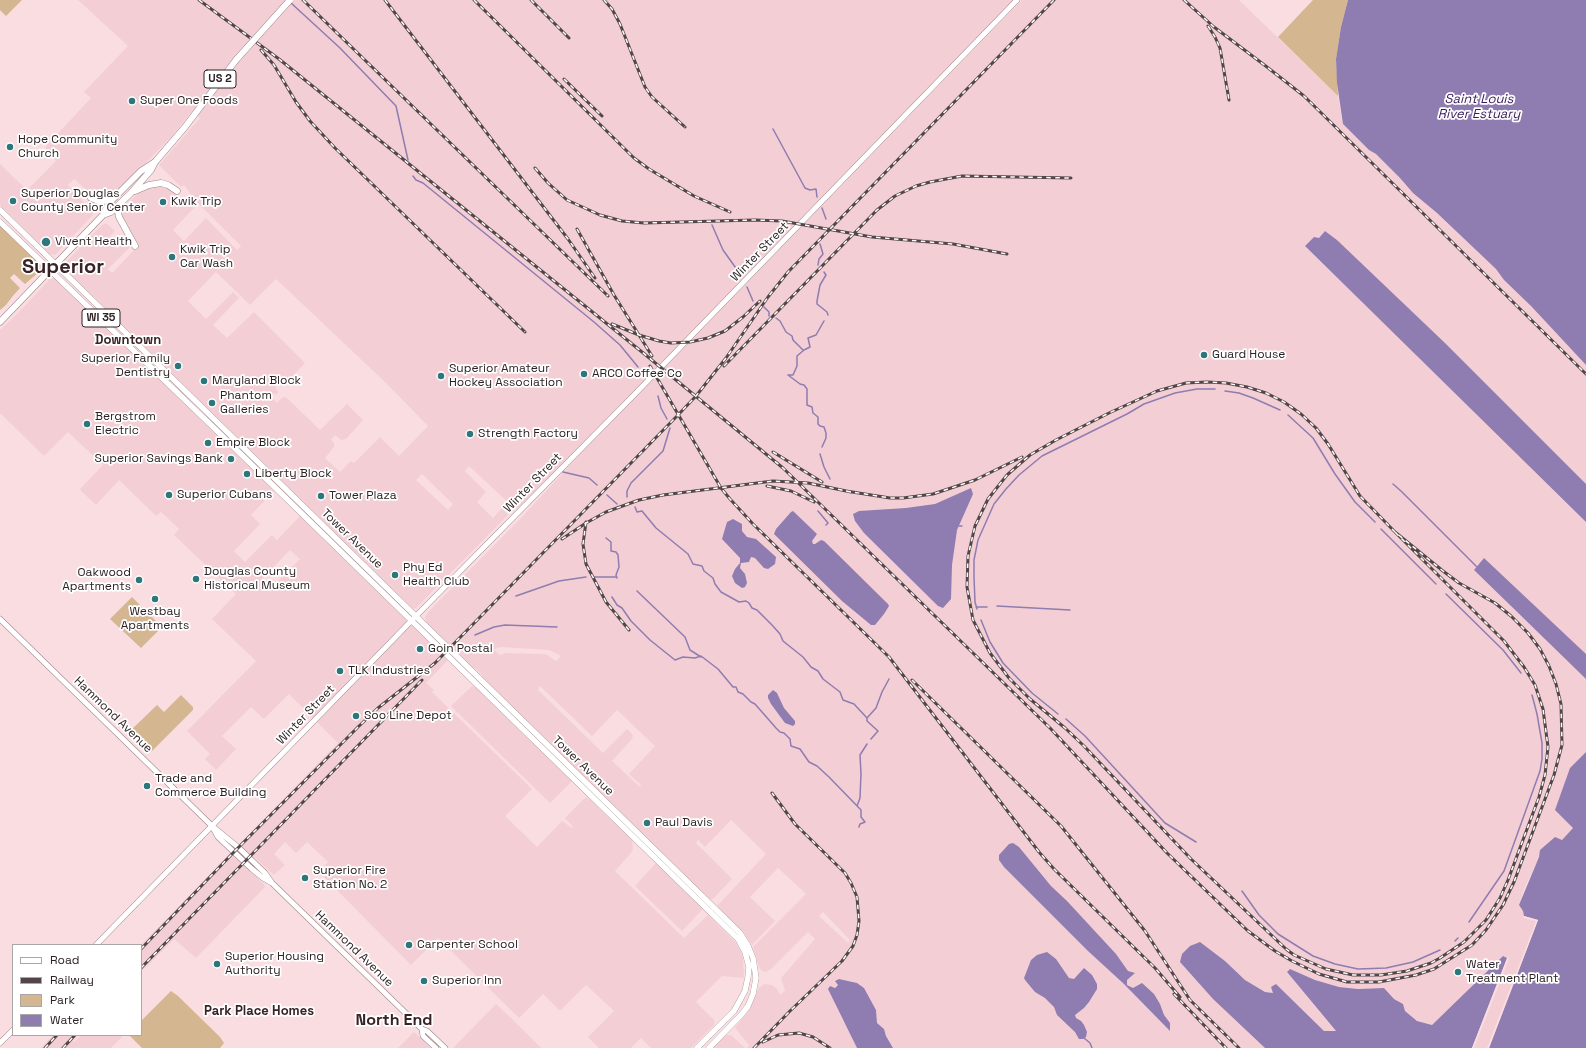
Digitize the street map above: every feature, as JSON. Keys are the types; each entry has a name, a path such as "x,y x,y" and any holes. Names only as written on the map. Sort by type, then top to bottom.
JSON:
{"highway":[{"name":"US 2","path":"103,215 111,212 121,203 151,170 155,162 185,127 240,55 290,0"},
{"name":"US 2","path":"0,321 103,215 109,204 136,176 148,165 155,162"},
{"path":"91,198 99,202 107,201 136,176"},
{"path":"130,194 146,186 158,183 167,185 177,191"},
{"path":"121,203 118,210 119,217 135,246"}],"main road":[{"name":"Tower Avenue","path":"0,210 98,316 414,618 740,933 751,951 756,969 753,994 746,1010 709,1048"},
{"name":"Tower Avenue","path":"0,222 53,267 120,328 735,936 743,948 749,967 745,991 737,1006 697,1048"},
{"path":"98,316 116,328 120,328"}],"street":[{"name":"Winter Street","path":"97,944 414,618 632,398 1017,0"},
{"name":"Hammond Avenue","path":"0,619 212,826 218,837 252,870 272,883 422,1029 427,1031 445,1048"},
{"name":"Hammond Avenue","path":"422,1029 423,1036 436,1048"},
{"path":"0,1043 12,1031"}],"shaded area":[{"path":"78,0 1014,0 638,388 520,506 517,508 513,507 469,466 465,471 486,492 477,502 493,518 502,508 508,515 416,608 413,609 65,269 66,262 102,225 106,223 115,231 107,239 117,249 125,241 131,246 108,269 112,273 139,245 133,238 121,217 121,211 141,190 161,184 172,190 194,208 173,230 184,241 206,218 237,250 241,246 193,198 185,186 180,186 159,165 200,118 193,110 172,136 144,165 109,197 103,200 92,195 74,179 68,185 92,211 93,215 55,255 50,254 0,205 0,164 27,190 56,161 46,152 46,146 91,98 84,92 128,46","holes":["216,272 250,305 276,279 385,382 428,426 399,456 380,437 354,463 351,461 340,472 325,458 334,447 334,443 331,440 335,435 341,440 346,439 363,420 347,404 320,430 287,398 283,397 277,403 271,397 273,394 277,394 278,392 273,383 277,379 286,383 305,363 254,312 227,338 213,325 239,298 233,292 206,319 188,301","422,474 453,504 448,510 416,480"]},
{"path":"1022,0 1239,0 1338,96 1343,124 1369,150 1376,154 1413,193 1437,213 1496,269 1504,280 1531,306 1586,365 1586,484 1445,343 1337,240 1325,231 1319,238 1305,246 1586,522 1586,654 1484,558 1474,570 1586,679 1586,752 1570,768 1573,828 1562,840 1540,850 1539,857 1524,889 1519,905 1524,916 1538,920 1489,1048 1472,1048 1503,956 1432,1025 1417,1021 1405,1011 1403,1004 1394,999 1384,988 1358,989 1339,987 1315,980 1290,969 1287,972 1336,1032 1324,1031 1276,984 1273,993 1265,992 1245,980 1225,961 1209,949 1180,962 1213,999 1265,1048 893,1048 884,1029 877,1023 876,1010 864,988 853,982 839,979 838,985 829,991 857,1048 747,1048 749,1045 735,1028 751,1006 759,988 764,984 772,985 777,989 780,995 785,990 781,978 815,939 808,932 771,969 766,972 762,971 759,967 753,947 806,894 778,868 750,897 775,921 752,945 742,932 717,906 766,854 731,820 705,847 698,840 696,843 732,879 713,899 710,900 483,679 482,675 476,669 470,667 464,659 426,622 425,617 429,611 523,516 582,452","holes":["501,647 549,650 561,656 556,661 544,654 507,653 500,655 494,650","540,686 592,736 617,710 655,746 629,774 641,785 640,787 612,761 632,739 633,735 627,729 603,753 538,690","823,912 850,940 848,943 819,916"]},
{"path":"50,279 57,279 274,491 251,515 260,524 234,551 245,562 272,535 277,540 300,516 448,660 426,683 434,690 432,692 532,789 505,816 537,847 562,821 572,828 573,827 565,818 587,797 632,840 633,849 631,853 615,871 684,938 708,915 735,942 743,956 744,978 722,976 696,1002 715,1021 714,1025 691,1048 651,1048 641,1038 631,1048 599,1048 588,1037 614,1011 586,985 560,1011 543,994 519,1018 438,938 411,965 324,877 328,873 323,867 328,862 307,842 296,853 285,842 274,854 285,865 274,875 254,857 245,866 264,884 265,887 196,958 174,939 142,971 142,944 338,743 289,694 264,719 251,707 222,736 236,749 216,770 205,759 210,754 187,731 256,661 212,619 236,594 174,535 179,529 161,512 156,516 119,480 96,505 82,492 80,489 103,465 68,432 44,456 0,413 0,330","holes":["290,550 300,559 271,588 262,579"]},
{"path":"472,686 478,688 485,697 572,781 550,803 451,706"},
{"path":"656,863 703,909 682,931 635,886"},
{"path":"496,1004 508,1015 541,1048 454,1048"},
{"path":"414,1032 431,1048 398,1048"},
{"path":"725,1035 731,1035 745,1048 712,1048"},
{"path":"52,1036 77,1036 73,1041 74,1042 80,1036 122,1037 111,1048 41,1048"}],"green space":[{"path":"0,0 22,0 6,16 0,10"},
{"path":"1313,0 1348,0 1341,27 1336,59 1338,96 1278,37"},
{"path":"0,225 40,264 41,267 39,272 25,284 14,274 10,278 20,288 0,310"},
{"path":"132,597 162,627 141,648 110,619"},
{"path":"181,695 193,707 193,710 151,752 146,753 127,734 157,705 164,712"},
{"path":"171,991 220,1037 224,1043 220,1048 142,1048 130,1036 142,1036 142,1020"}],"water":[{"name":"Saint Louis River Estuary","path":"1348,0 1586,0 1586,365 1531,306 1504,280 1496,269 1437,213 1413,193 1376,154 1369,150 1343,124 1337,83 1336,59 1341,27"},
{"path":"1325,231 1337,240 1445,343 1586,484 1586,522 1305,246 1314,237 1319,238"},
{"path":"971,488 973,494 957,530 952,565 951,599 943,608 938,606 864,533 855,521 853,514 859,511 906,508 935,504"},
{"path":"793,511 817,534 812,541 813,544 821,540 824,541 888,604 889,606 875,625 871,625 842,601 774,534 776,529"},
{"path":"733,519 742,524 742,531 747,537 756,539 776,557 775,564 768,569 764,568 755,558 751,557 749,562 741,563 740,568 745,574 747,583 745,587 742,588 735,583 732,576 740,563 740,558 722,539 727,522"},
{"path":"1484,558 1586,654 1586,679 1474,570"},
{"path":"773,690 777,693 784,708 795,721 793,726 785,723 771,704 768,695"},
{"path":"1586,752 1586,1048 1489,1048 1538,920 1524,916 1519,905 1539,857 1540,850 1555,837 1562,840 1573,828 1555,810 1570,768"},
{"path":"1013,843 1019,847 1051,886 1067,901 1116,954 1128,971 1135,973 1127,980 1127,985 1133,988 1142,983 1154,994 1164,1015 1170,1023 1170,1031 1004,867 999,860 999,855 1009,844"},
{"path":"1200,942 1225,961 1245,980 1265,992 1273,993 1271,987 1276,984 1324,1031 1336,1031 1287,972 1290,969 1315,980 1339,987 1358,989 1384,988 1394,999 1403,1004 1405,1011 1417,1021 1432,1025 1503,956 1507,958 1472,1048 1265,1048 1213,999 1180,962 1182,954 1190,946"},
{"path":"1047,952 1056,959 1069,978 1074,979 1084,968 1092,975 1097,984 1097,989 1089,1002 1075,1015 1076,1018 1084,1025 1087,1032 1086,1037 1083,1039 1079,1039 1075,1032 1057,1015 1054,1007 1045,998 1035,992 1024,978 1031,960 1037,955"},
{"path":"839,979 857,983 864,988 876,1010 877,1023 884,1029 893,1048 857,1048 828,989 830,986 835,988 838,985 835,981"}],"pier":[{"path":"1524,916 1538,920 1489,1048 1487,1048 1536,921 1523,918"},
{"path":"1508,956 1509,959 1474,1048 1472,1048"}],"waterway":[{"path":"291,3 340,48 396,106 408,160"},
{"path":"773,129 805,188 810,190 816,189 817,197"},
{"path":"413,176 416,180 423,183 594,322 620,345 638,367"},
{"path":"822,208 826,219"},
{"path":"712,225 723,250 738,271 738,277"},
{"path":"818,265 819,259 823,254 820,244"},
{"path":"824,272 826,275 820,285 817,304 827,312 828,315"},
{"path":"747,287 753,301"},
{"path":"764,307 769,312 769,316"},
{"path":"776,318 780,321 786,332 792,336 793,340 803,350"},
{"path":"822,447 826,438 826,433 824,427 818,424 818,417 813,413 812,407 807,405 807,389 804,385 800,384 788,375 793,375 797,366 797,356 810,347 808,338 816,335 824,321"},
{"path":"977,609 975,602 974,560 978,540 994,504 1019,475 1042,456 1144,404 1175,393 1197,389 1215,389"},
{"path":"1225,391 1239,393 1280,410"},
{"path":"658,396 661,408 667,419"},
{"path":"1288,415 1313,438 1335,474 1355,502 1375,522"},
{"path":"627,497 627,491 631,483 663,451 670,428"},
{"path":"820,454 830,479"},
{"path":"563,472 589,478 597,485"},
{"path":"1393,484 1477,567"},
{"path":"607,495 617,504"},
{"path":"635,507 637,512 642,511 656,528 688,554 693,564 702,566 704,571 713,578 715,584 721,592 739,602 746,601 752,608 757,610 780,634 783,641 803,657 811,667 818,671 823,679 840,692 843,700 854,704 867,718"},
{"path":"818,511 828,523 826,525"},
{"path":"1381,529 1436,584"},
{"path":"606,538 611,542 611,551 616,552 618,555 619,567 616,575 617,578"},
{"path":"516,596 559,581 586,577"},
{"path":"593,577 616,577"},
{"path":"637,591 685,637 690,650 701,657"},
{"path":"1446,594 1503,650 1521,673"},
{"path":"612,597 631,621 650,640 675,660 683,657 695,658 701,656 718,669 733,687 736,687 738,692 743,694 755,704 776,728 790,739 791,746 800,749 809,762 817,766 829,777 861,810 861,817 865,822 860,824 859,827"},
{"path":"997,606 1070,610"},
{"path":"976,607 987,607"},
{"path":"981,620 990,642 1003,663 1032,693 1058,714"},
{"path":"475,635 494,627 505,625 557,627"},
{"path":"871,739 878,731 867,721 867,718 876,708 889,679"},
{"path":"1469,922 1504,871 1540,771 1542,743 1532,695"},
{"path":"1066,719 1085,736 1165,823 1196,842"},
{"path":"857,806 860,798 860,755 867,744"},
{"path":"1242,891 1259,915 1278,934 1313,956 1335,964 1358,969 1386,968 1413,962 1440,950"},
{"path":"1455,941 1458,938"},
{"path":"1084,1038 1090,1043 1092,1048"}],"railway":[{"path":"199,0 279,59 642,352 783,468 1050,728 1167,853 1248,931 1275,951 1292,961 1319,974 1347,982 1379,982 1416,975 1434,969 1472,945 1486,930 1503,905 1514,882 1554,775 1562,745 1561,704 1556,684 1540,649 1528,633 1495,603 1459,583 1395,532 1360,496 1328,444 1316,428 1301,414 1284,402 1266,393 1247,387 1226,383 1186,383 1157,391 1109,413 1030,455 1007,475 988,499 975,526 968,556 967,587 973,620 990,653 1009,678 1030,699 1084,746 1191,859 1286,949 1294,955 1326,969 1353,975 1381,975 1407,971 1431,963 1464,942 1486,920 1500,898 1508,880 1539,797 1545,775 1548,747 1543,709 1535,685 1524,667 1504,641 1395,532"},
{"path":"303,0 608,296"},
{"path":"385,0 568,239 595,278"},
{"path":"474,0 634,158 649,169 694,196 730,212"},
{"path":"531,0 569,38"},
{"path":"604,0 612,9 620,24 645,87 652,97 685,127"},
{"path":"142,948 231,855 358,727 378,708 435,663 678,415 696,396 726,358 768,297 788,272 1054,0"},
{"path":"1184,0 1214,27 1304,96 1586,374"},
{"path":"1208,26 1220,48 1229,100"},
{"path":"261,50 274,65 296,102 310,121 335,148 525,332"},
{"path":"564,79 602,116"},
{"path":"535,168 548,183 567,200 600,215 622,221 644,223 755,220 782,221 872,237 953,244 1007,254"},
{"path":"724,366 877,210 895,196 916,186 962,176 1071,178"},
{"path":"577,229 614,295 652,356"},
{"path":"612,324 659,341 671,343 690,342 708,338 725,331 760,301"},
{"path":"650,366 721,488 730,499 753,524 889,657 1039,852 1054,869 1155,968 1180,997"},
{"path":"773,452 822,482"},
{"path":"846,491 890,498 903,498 933,494 975,480 1022,457"},
{"path":"562,539 606,512 639,500 663,495 773,481 808,483 851,492"},
{"path":"767,486 791,491 814,502"},
{"path":"586,522 583,544 586,564 606,602 629,630"},
{"path":"142,967 422,680"},
{"path":"912,680 1061,826 1145,931 1190,1000 1239,1048"},
{"path":"754,1048 842,961 853,946 857,935 859,921 857,897 845,873 795,824 772,793"},
{"path":"1174,994 1226,1048"},
{"path":"763,1042 778,1035 799,1033 813,1037 830,1048"},
{"path":"45,1048 56,1036"},
{"path":"63,1048 74,1036"}],"place":[{"name":"Super One Foods","path":"132,101"},
{"name":"Hope Community Church","path":"10,147"},
{"name":"Superior Douglas County Senior Center","path":"13,201"},
{"name":"Kwik Trip","path":"163,202"},
{"name":"Vivent Health","path":"46,242"},
{"name":"Kwik Trip Car Wash","path":"172,257"},
{"name":"Guard House","path":"1204,355"},
{"name":"Superior Family Dentistry","path":"178,366"},
{"name":"ARCO Coffee Co","path":"584,374"},
{"name":"Superior Amateur Hockey Association","path":"441,376"},
{"name":"Maryland Block","path":"204,381"},
{"name":"Phantom Galleries","path":"212,403"},
{"name":"Bergstrom Electric","path":"87,424"},
{"name":"Strength Factory","path":"470,434"},
{"name":"Empire Block","path":"208,443"},
{"name":"Superior Savings Bank","path":"231,459"},
{"name":"Liberty Block","path":"247,474"},
{"name":"Superior Cubans","path":"169,495"},
{"name":"Tower Plaza","path":"321,496"},
{"name":"Phy Ed Health Club","path":"395,575"},
{"name":"Douglas County Historical Museum","path":"196,579"},
{"name":"Oakwood Apartments","path":"139,580"},
{"name":"Westbay Apartments","path":"155,599"},
{"name":"Goin Postal","path":"420,649"},
{"name":"TLK Industries","path":"340,671"},
{"name":"Soo Line Depot","path":"356,716"},
{"name":"Trade and Commerce Building","path":"147,786"},
{"name":"Paul Davis","path":"647,823"},
{"name":"Superior Fire Station No. 2","path":"305,878"},
{"name":"Carpenter School","path":"409,945"},
{"name":"Superior Housing Authority","path":"217,964"},
{"name":"Water Treatment Plant","path":"1458,972"},
{"name":"Superior Inn","path":"424,981"}],"district":[{"name":"Superior","path":"63,268"},
{"name":"Downtown","path":"128,340"},
{"name":"Park Place Homes","path":"259,1011"},
{"name":"North End","path":"394,1021"}]}
